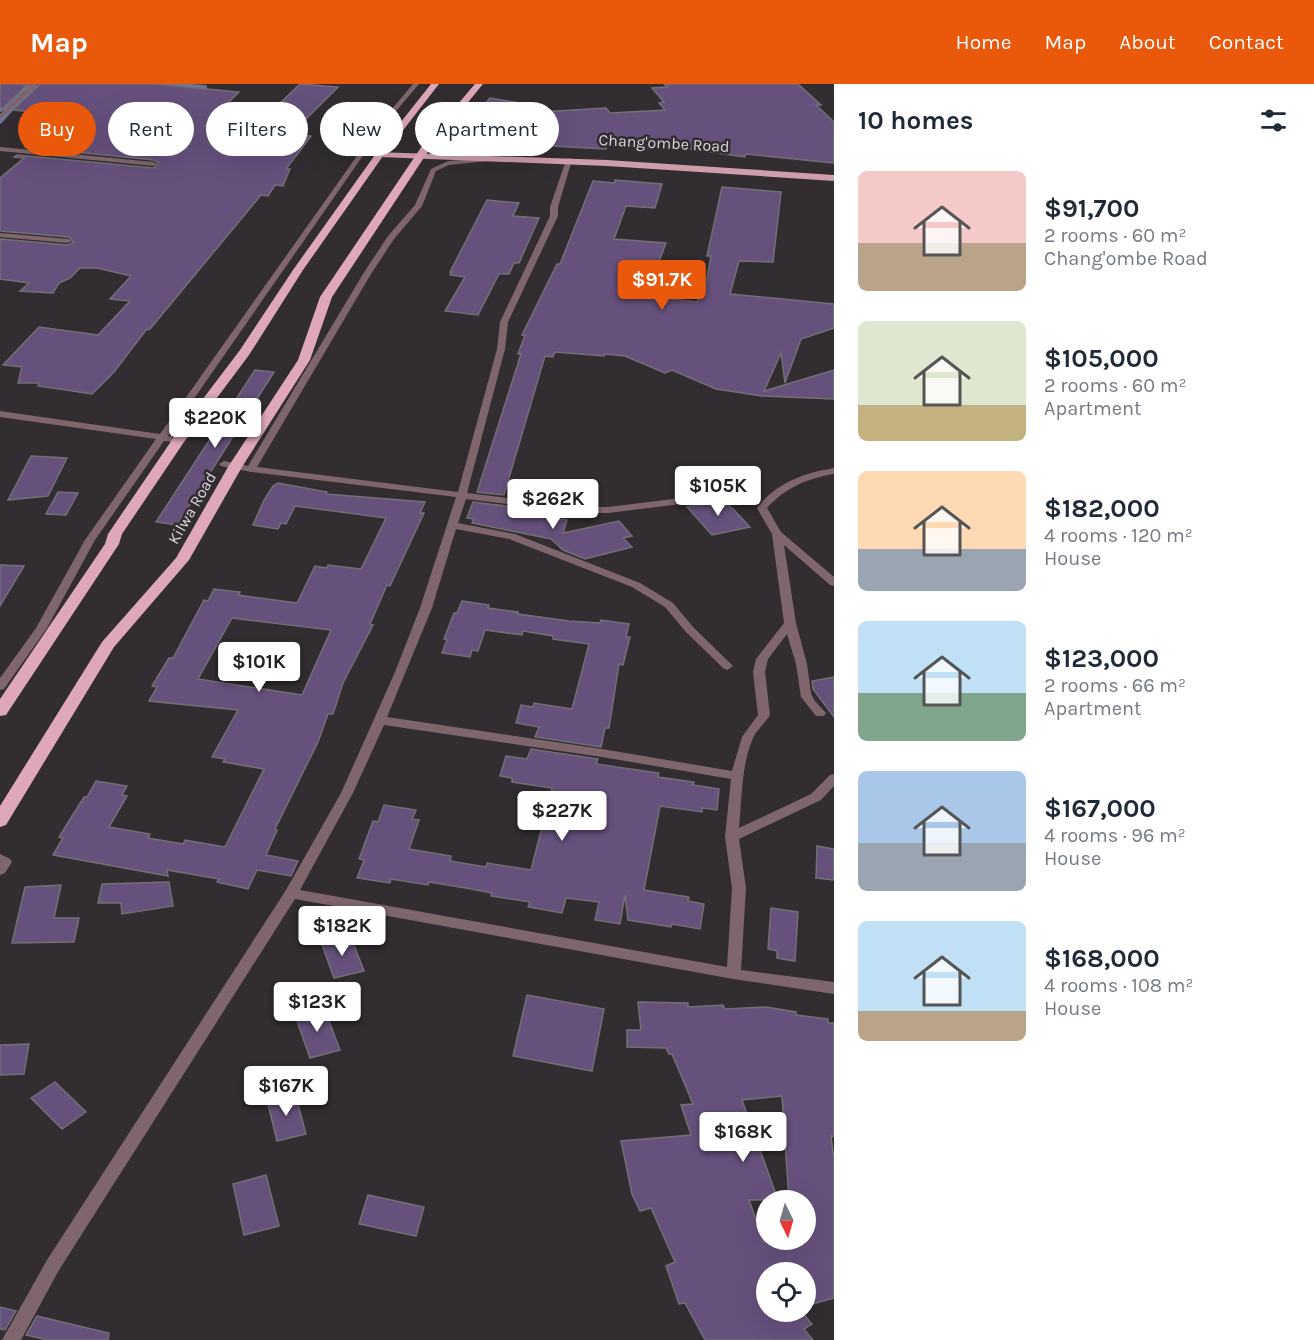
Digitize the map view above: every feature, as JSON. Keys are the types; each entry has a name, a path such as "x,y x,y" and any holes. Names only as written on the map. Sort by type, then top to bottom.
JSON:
{"highway":[{"path":"403,127 435,84"},
{"name":"Kilwa Road","path":"464,102 479,84"},
{"path":"0,711 179,440 245,352 298,270 380,156"},
{"name":"Kilwa Road","path":"0,821 108,645 182,560 229,466 304,360 327,297 422,156"}],"main road":[{"name":"Chang'ombe Road","path":"559,154 822,167"},
{"name":"Chang'ombe Road","path":"435,156 441,159 465,157"},
{"name":"Chang'ombe Road","path":"458,156 724,169 834,178"}],"street":[{"path":"0,117 35,84"},
{"path":"0,686 41,628 90,540 382,123 416,84"},
{"path":"0,149 154,164"},
{"path":"251,469 367,274 391,237 418,206 433,170 448,163 510,159"},
{"path":"11,1340 53,1265 291,893 347,793 401,672 426,608 462,494 501,349 504,322 554,216 554,207 562,177 569,160"},
{"path":"0,235 68,241"},
{"path":"0,414 179,440"},
{"path":"229,466 581,510 608,510 681,501"},
{"path":"834,471 814,474 787,485 768,500 762,508 777,534 834,583"},
{"path":"452,525 511,536 636,585 669,605 690,630 727,666"},
{"path":"777,534 790,623 803,671 803,690 811,705 820,713"},
{"path":"733,974 740,907 738,860 732,837 738,776 746,741 754,725 764,715 759,672 762,659 790,623"},
{"path":"378,720 603,753 738,776"},
{"path":"732,837 816,797 834,778"},
{"path":"0,858 5,862 0,870"},
{"path":"291,893 733,974 834,988"}],"building":[{"path":"0,84 28,84 2,109 0,108"},
{"path":"40,84 157,84 239,92 229,102 206,102 206,156 296,156 286,169 290,169 283,186 275,185 268,196 261,195 150,329 146,330 114,372 92,394 38,386 39,383 18,383 22,367 3,365 39,327 98,335 130,301 110,299 131,276 97,268 80,268 70,278 59,283 53,293 20,291 29,283 0,279 0,239 68,245 74,242 68,237 0,231 0,178 24,158 14,157 17,155 154,168 159,163 154,160 114,156 194,156 194,102 108,102 108,155 96,154 96,102 21,102"},
{"path":"300,84 338,87 323,102 320,102 320,105 308,117 308,102 281,102"},
{"path":"664,84 798,84 821,105 816,105 834,122 834,163 746,154 745,157 652,144 650,149 607,145 606,149 559,146 559,111 606,108 610,113 665,110 659,103 664,102 652,88 667,87"},
{"path":"490,98 515,102 487,102"},
{"path":"615,180 662,184 655,208 626,206 614,239 666,243 652,280 656,281 651,296 697,302 700,293 704,294 711,256 707,256 722,187 781,192 773,262 739,261 730,294 834,304 834,328 801,339 785,383 781,353 764,391 834,370 834,399 762,396 716,389 672,370 665,373 625,356 555,352 553,357 545,356 504,495 477,492 521,354 518,354 525,335 522,335 557,264 560,264 593,181 614,183"},
{"path":"487,200 519,203 513,216 539,218 519,263 514,263 509,274 499,274 478,315 445,311 465,277 450,275 452,272 450,272"},
{"path":"255,370 274,372 177,525 156,522"},
{"path":"31,456 67,458 48,496 8,500"},
{"path":"278,483 327,492 326,494 425,502 420,513 424,513 390,586 387,585 370,624 373,625 343,683 333,714 328,714 318,742 275,829 277,830 266,855 298,861 291,876 257,870 248,889 217,882 219,879 167,870 168,876 53,855 63,838 59,837 96,781 127,786 122,795 127,796 109,827 150,834 148,838 183,844 185,840 225,847 264,769 223,762 225,759 212,757 238,710 149,701 157,687 152,686 169,658 173,658 204,600 208,601 214,589 240,592 238,595 297,603 315,566 327,568 328,565 361,569 386,518 295,506 286,524 281,523 278,529 253,525 273,486","holes":["232,618 331,630 302,695 198,679"]},
{"path":"58,492 78,493 66,515 46,514"},
{"path":"723,500 750,527 712,535 687,507"},
{"path":"473,502 531,509 529,515 567,520 563,533 619,521 632,536 623,538 632,547 585,559 563,550 551,539 472,523 474,519 467,518"},
{"path":"0,565 24,566 0,606"},
{"path":"462,601 489,605 488,608 518,612 518,614 569,621 600,623 601,620 629,624 626,637 630,637 623,665 619,664 609,728 605,728 601,747 535,737 539,727 516,723 521,705 533,707 534,703 572,709 589,644 553,639 553,636 523,631 522,635 485,630 478,651 472,650 470,657 442,653 447,640 444,639 454,613 457,613"},
{"path":"834,677 834,717 813,689 812,681"},
{"path":"531,749 598,759 596,764 659,773 658,777 694,782 693,785 719,789 717,810 702,808 702,812 660,806 644,890 689,897 688,901 704,904 700,929 628,920 625,895 620,924 595,920 599,902 566,898 562,913 528,907 530,902 491,896 492,893 466,888 429,882 428,885 391,879 390,883 357,878 364,860 359,859 373,821 378,822 384,805 416,810 412,819 419,820 409,849 451,856 450,861 486,867 487,863 531,870 552,788 512,782 512,778 500,776 506,756 527,759"},
{"path":"817,846 834,849 834,880 816,878"},
{"path":"169,882 173,906 122,914 121,903 98,903 102,884"},
{"path":"61,885 54,918 79,918 74,942 12,943 25,887"},
{"path":"771,908 798,912 795,961 777,958 777,951 768,949"},
{"path":"350,935 364,971 334,978 321,942"},
{"path":"527,995 604,1009 592,1071 513,1056"},
{"path":"638,1002 688,1003 688,1007 723,1005 725,1009 766,1007 796,1012 796,1015 828,1019 828,1023 834,1023 834,1137 831,1136 834,1159 834,1298 816,1303 816,1262 756,1262 756,1322 810,1322 812,1324 804,1329 813,1340 705,1340 685,1303 679,1304 666,1266 675,1262 651,1208 640,1211 632,1194 621,1141 691,1135 681,1105 693,1104 672,1054 669,1054 666,1048 627,1047 627,1030 641,1030","holes":["782,1096 788,1190 816,1190 816,1250 756,1250 756,1220 749,1200 756,1200 756,1190 774,1190 742,1100"]},
{"path":"324,1008 340,1050 310,1058 295,1015"},
{"path":"29,1044 24,1074 0,1075 0,1045"},
{"path":"55,1082 86,1112 62,1129 31,1098"},
{"path":"295,1093 306,1134 277,1141 267,1100"},
{"path":"266,1175 279,1226 244,1235 233,1184"},
{"path":"368,1195 424,1207 416,1236 359,1224"},
{"path":"0,1307 16,1311 5,1330 0,1329"},
{"path":"37,1316 109,1333 108,1340 48,1340 26,1335"}],"waterway":[{"path":"0,110 7,107 31,84"},
{"path":"0,122 21,99 42,84"},
{"path":"166,84 205,87"}]}
